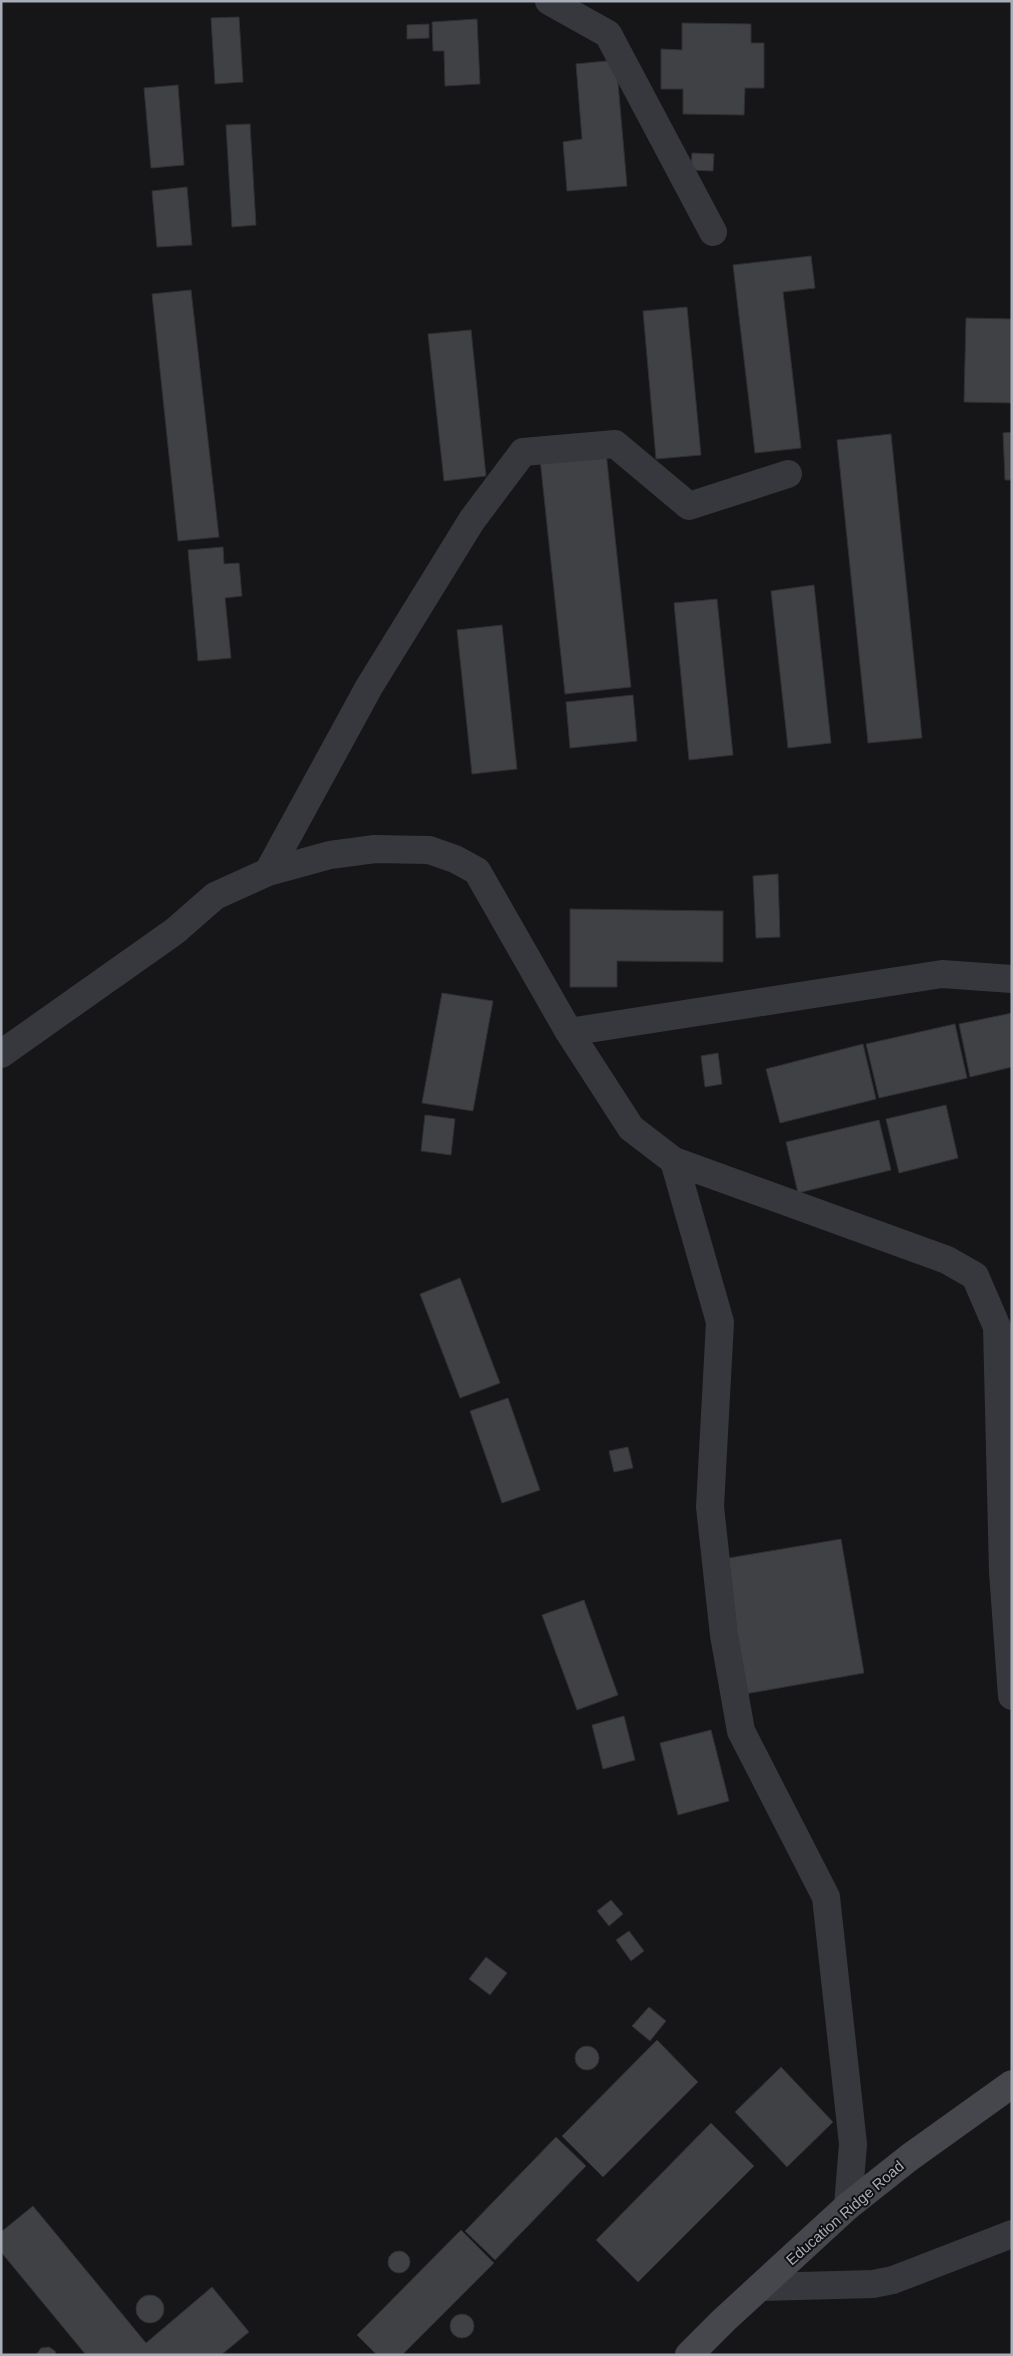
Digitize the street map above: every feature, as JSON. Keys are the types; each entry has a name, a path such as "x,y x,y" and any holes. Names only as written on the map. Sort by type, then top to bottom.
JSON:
{"main road":[{"name":"Education Ridge Road","path":"689,2355 848,2206 910,2157 1012,2084"}],"street":[{"path":"549,1 608,34 713,232"},
{"path":"268,872 369,687 472,520 524,452 615,444 689,506 788,474"},
{"path":"1,1054 176,931 215,896 268,872 330,855 375,849 429,850 455,859 477,871 569,1032 631,1128 674,1161 947,1260 975,1276 1005,1337 1003,1572 1012,1696"},
{"path":"569,1032 942,974 1012,979"},
{"path":"674,1161 720,1322 710,1507 724,1635 741,1731 826,1897 853,2144 848,2206"},
{"path":"760,2287 873,2284 893,2280 1012,2234"}],"building":[{"path":"239,17 243,82 215,84 211,18"},
{"path":"477,19 480,84 445,86 444,51 433,51 432,22"},
{"path":"682,23 751,24 751,43 764,43 764,88 745,88 744,115 683,114 683,89 661,89 661,49 682,50"},
{"path":"429,24 429,38 407,39 407,25"},
{"path":"616,60 627,186 567,191 563,142 582,139 576,64"},
{"path":"178,85 184,165 151,168 144,88"},
{"path":"250,124 256,225 232,227 226,125"},
{"path":"692,153 714,154 713,171 691,170"},
{"path":"187,187 192,245 157,247 152,191"},
{"path":"811,256 815,288 783,292 801,448 755,453 733,265"},
{"path":"191,290 219,537 178,541 152,294"},
{"path":"687,307 701,455 656,459 643,311"},
{"path":"966,318 1012,319 1012,403 964,402"},
{"path":"471,330 486,476 444,481 428,334"},
{"path":"1012,432 1012,480 1005,480 1003,433"},
{"path":"891,434 922,738 868,743 837,440"},
{"path":"606,452 631,687 565,694 540,459"},
{"path":"223,547 224,564 239,563 242,596 225,598 231,658 198,661 188,550"},
{"path":"814,585 831,743 788,748 771,591"},
{"path":"717,599 733,755 689,760 674,603"},
{"path":"502,625 517,769 472,774 457,630"},
{"path":"633,695 637,741 570,748 566,702"},
{"path":"778,874 780,937 756,938 753,876"},
{"path":"570,909 723,911 723,962 617,961 617,987 570,987"},
{"path":"442,993 493,1001 473,1111 422,1103"},
{"path":"1012,1013 1012,1067 970,1077 959,1024"},
{"path":"955,1024 967,1078 879,1098 866,1044"},
{"path":"863,1044 876,1099 780,1123 766,1069"},
{"path":"718,1053 722,1084 705,1087 701,1056"},
{"path":"946,1105 958,1158 899,1173 886,1119"},
{"path":"425,1115 455,1119 451,1155 421,1151"},
{"path":"879,1120 891,1170 798,1193 786,1142"},
{"path":"460,1278 500,1383 460,1398 420,1294"},
{"path":"508,1398 540,1490 502,1503 470,1411"},
{"path":"628,1447 633,1468 614,1472 609,1451"},
{"path":"841,1539 864,1673 745,1694 723,1559"},
{"path":"584,1600 618,1695 577,1710 542,1615"},
{"path":"624,1716 635,1760 603,1769 592,1725"},
{"path":"711,1730 729,1801 678,1815 660,1743"},
{"path":"611,1900 623,1914 609,1926 597,1911"},
{"path":"629,1931 644,1951 631,1961 616,1940"},
{"path":"486,1957 507,1973 490,1995 469,1979"},
{"path":"649,2007 666,2021 650,2041 632,2026"},
{"path":"657,2040 698,2082 603,2177 562,2136"},
{"path":"587,2046 596,2049 599,2058 596,2067 587,2070 578,2067 575,2058 578,2049"},
{"path":"781,2067 833,2122 787,2167 735,2112"},
{"path":"711,2123 754,2166 638,2282 596,2240"},
{"path":"556,2137 586,2166 495,2260 465,2231"},
{"path":"33,2206 146,2343 212,2287 249,2332 221,2355 86,2355 1,2252 1,2232"},
{"path":"461,2230 494,2263 402,2355 377,2355 357,2335"},
{"path":"399,2251 407,2254 410,2262 407,2270 399,2273 391,2270 388,2262 391,2254"},
{"path":"150,2295 160,2299 164,2309 160,2319 150,2323 140,2319 136,2309 140,2299"},
{"path":"462,2314 470,2318 474,2326 470,2334 462,2338 454,2334 450,2326 454,2318"},
{"path":"49,2347 55,2351 56,2355 36,2355 41,2348"}]}
